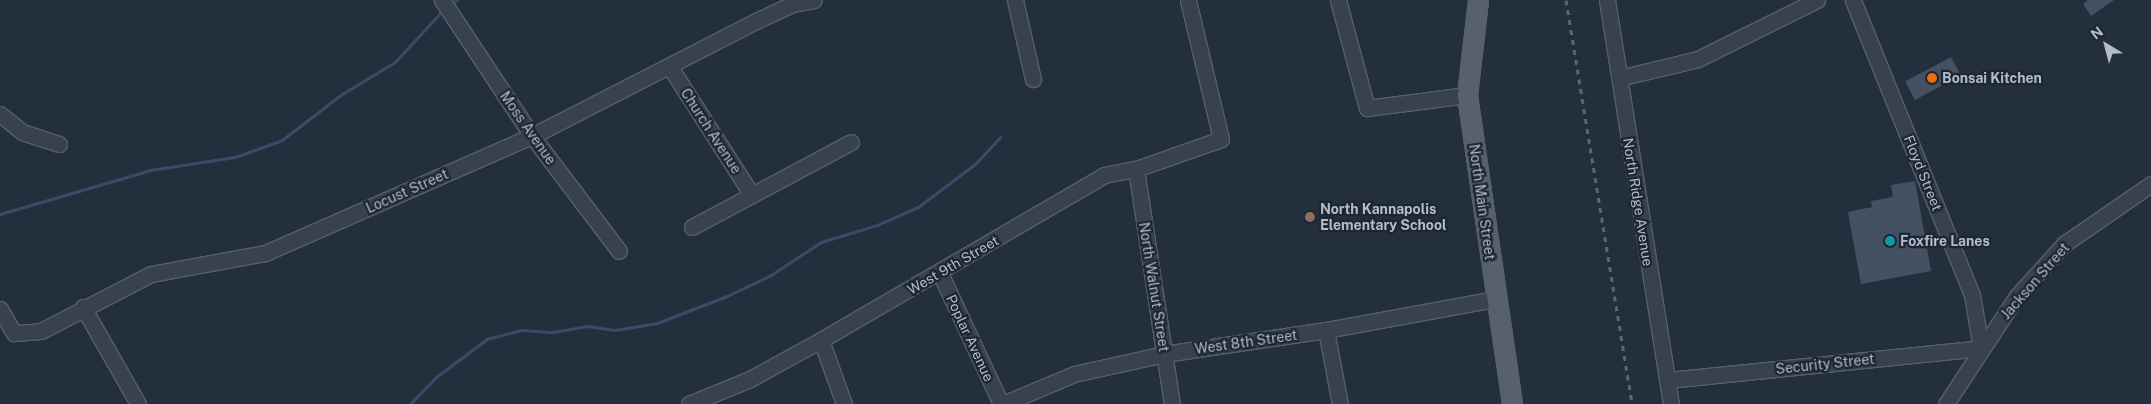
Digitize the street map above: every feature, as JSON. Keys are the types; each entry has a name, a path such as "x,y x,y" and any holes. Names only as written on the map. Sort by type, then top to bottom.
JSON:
{"main road":[{"name":"North Main Street","path":"1478,0 1467,95 1495,299 1512,404"}],"street":[{"name":"Moss Avenue","path":"442,0 532,136 619,251"},
{"name":"Locust Street","path":"0,309 14,333 41,331 83,307 151,274 265,254 532,136 792,4 814,0"},
{"path":"1015,0 1034,79"},
{"name":"West 9th Street","path":"689,404 750,379 821,340 940,273 1104,175 1136,169 1221,139 1188,0"},
{"path":"1338,0 1367,108 1467,95"},
{"name":"North Ridge Avenue","path":"1607,0 1671,404"},
{"path":"1620,78 1698,59 1817,0"},
{"name":"Floyd Street","path":"1853,0 1972,295 1981,348"},
{"name":"Church Avenue","path":"670,67 752,195"},
{"path":"0,114 22,132 58,144"},
{"path":"692,227 851,142"},
{"name":"North Walnut Street","path":"1136,169 1172,404"},
{"name":"Jackson Street","path":"1946,404 1981,348 2018,296 2064,244 2151,184"},
{"name":"Poplar Avenue","path":"940,273 1002,404"},
{"name":"West 8th Street","path":"1002,404 1074,374 1164,354 1326,330 1495,299"},
{"path":"83,307 138,404"},
{"path":"1326,330 1340,404"},
{"path":"821,340 844,404"},
{"name":"Security Street","path":"1668,380 1981,348"}],"building":[{"path":"2088,0 2114,0 2091,16 2083,4"},
{"name":"Bonsai Kitchen","path":"1951,57 1961,76 1915,100 1905,81"},
{"name":"Foxfire Lanes","path":"1915,181 1931,271 1861,284 1848,212 1872,207 1871,201 1893,197 1891,185"}],"waterway":[{"path":"0,214 150,170 235,157 282,140 342,94 395,62 440,13"},
{"path":"410,404 436,377 487,339 521,330 553,332 587,326 615,330 657,323 727,296 771,275 821,242 877,225 918,207 975,164 1000,137"}],"railway":[{"path":"1566,0 1632,404"}],"place":[{"name":"Bonsai Kitchen","path":"1932,78"},
{"name":"North Kannapolis Elementary School","path":"1310,217"},
{"name":"Foxfire Lanes","path":"1890,241"}]}
